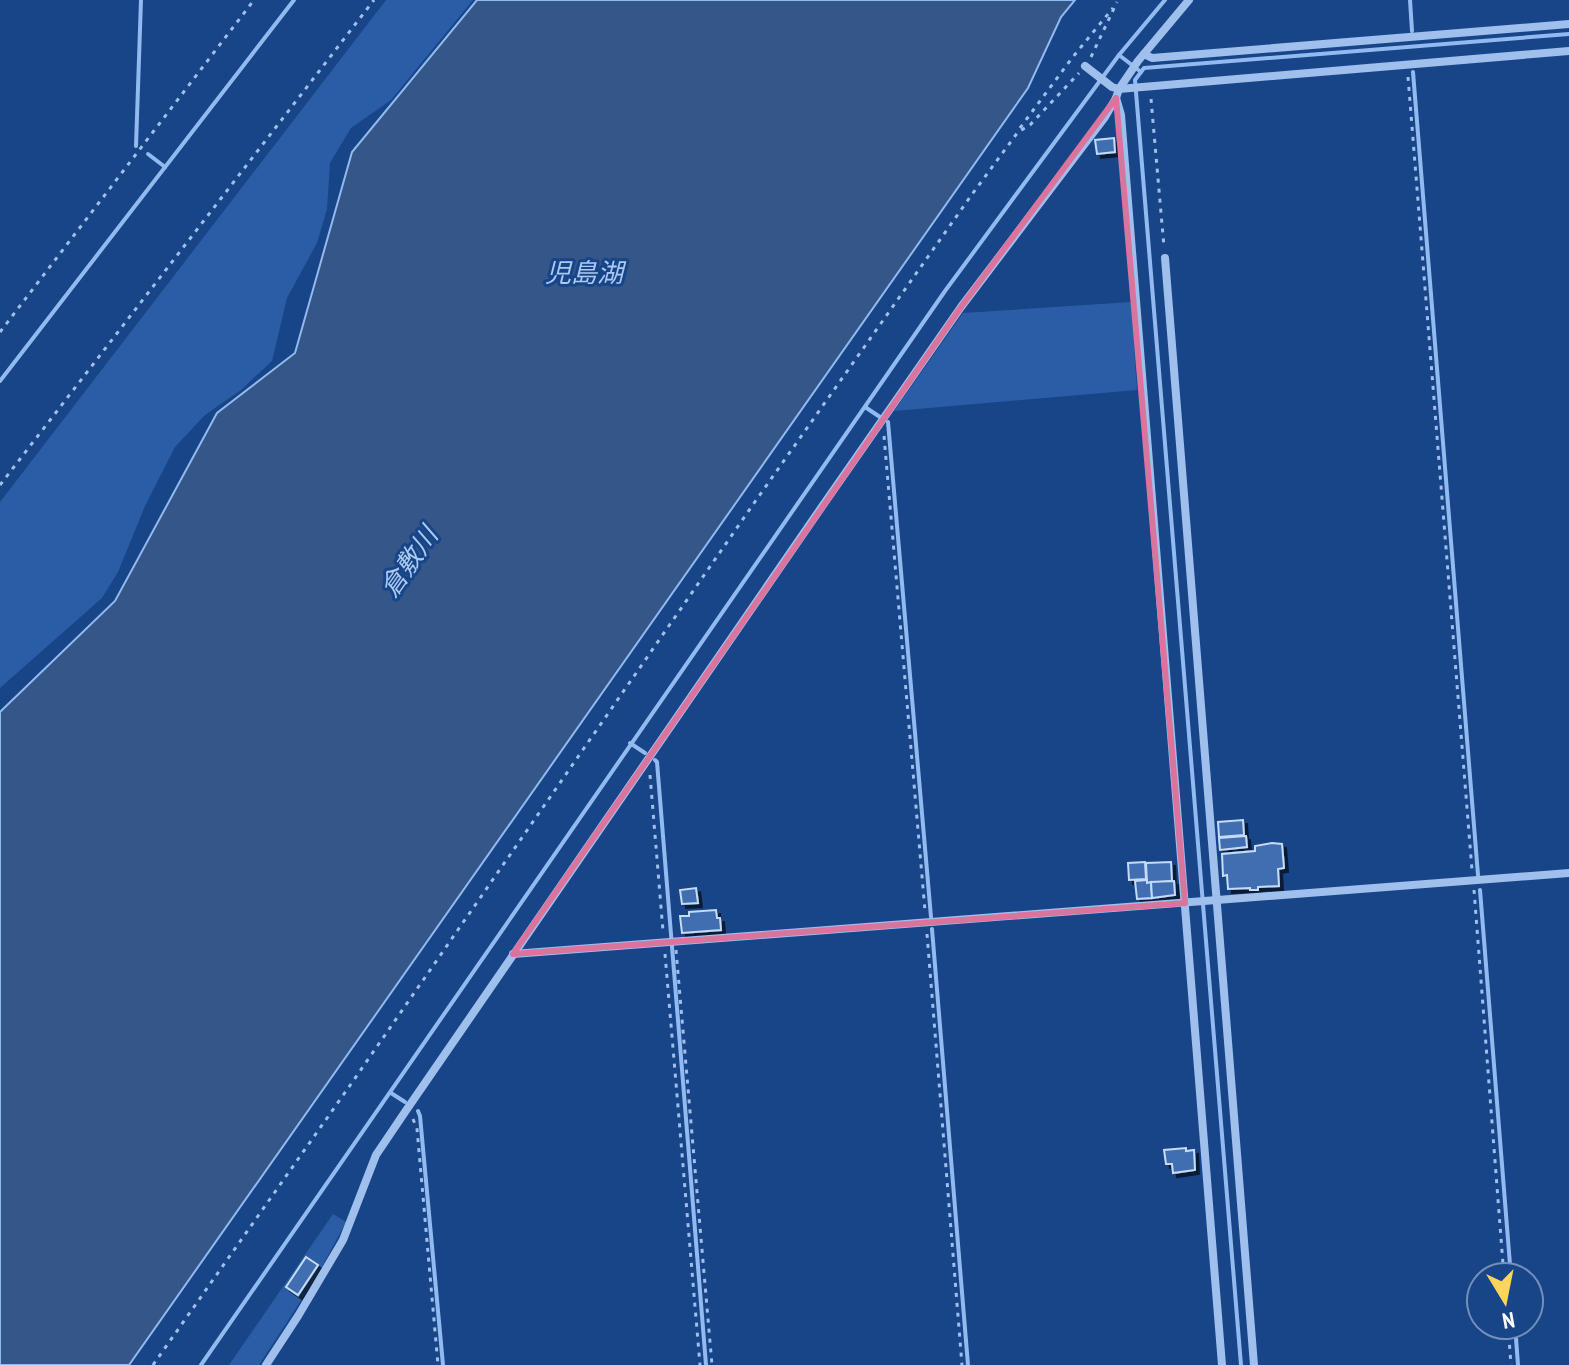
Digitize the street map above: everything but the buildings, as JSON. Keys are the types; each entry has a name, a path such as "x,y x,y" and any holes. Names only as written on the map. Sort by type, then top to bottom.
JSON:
{"street":[{"path":"266,1365 343,1240 376,1155 405,1112 961,307 1105,117 1116,91 1189,0"},
{"path":"1141,58 1569,24"},
{"path":"1116,91 1569,51"},
{"path":"1089,69 1116,91 1121,115 1222,1365"},
{"path":"1165,258 1213,901 1254,1365"},
{"path":"513,954 1569,873"}],"path":[{"path":"0,332 254,0"},
{"path":"0,485 374,0"},
{"path":"1018,132 1030,125 1089,69 1118,1"},
{"path":"153,1365 759,496 1018,132 1118,1"},
{"path":"1407,64 1503,1261"},
{"path":"1146,86 1165,258"},
{"path":"878,427 886,448 962,1365"},
{"path":"647,761 684,1054 712,1365"},
{"path":"670,942 700,1365"},
{"path":"405,1112 416,1122 417,1129 438,1365"},
{"path":"1509,1341 1511,1365"}],"highlighted area":[{"path":"1116,98 1185,903 513,954 961,307"}],"shaded area":[{"path":"386,0 473,0 391,100 351,128 330,163 327,209 317,243 287,298 272,361 241,390 205,415 175,447 145,506 118,572 102,598 0,688 0,502"},
{"path":"1131,302 1137,390 894,411 963,313"},
{"path":"333,1214 346,1222 317,1276 259,1365 229,1365"}],"water":[{"name":"児島湖","path":"477,0 1075,0 1061,17 1028,88 129,1365 0,1365 0,712 115,601 217,413 295,353 352,152"}],"waterway":[{"path":"136,146 141,0"},
{"path":"0,381 294,0"},
{"path":"201,1365 945,291 1119,55 1165,0"},
{"path":"1410,0 1412,31"},
{"path":"1241,1365 1135,80 1144,68 1569,34"},
{"path":"1119,55 1141,72"},
{"path":"1413,72 1478,875"},
{"path":"148,154 165,167"},
{"path":"865,407 880,417"},
{"path":"888,422 931,917"},
{"path":"630,743 645,753"},
{"path":"655,760 706,1365"},
{"path":"1480,890 1510,1261"},
{"path":"932,929 968,1365"},
{"path":"391,1093 405,1102"},
{"path":"418,1111 443,1365"},
{"path":"1516,1341 1518,1365"}],"water label":[{"name":"倉敷川","path":"409,562"}]}
